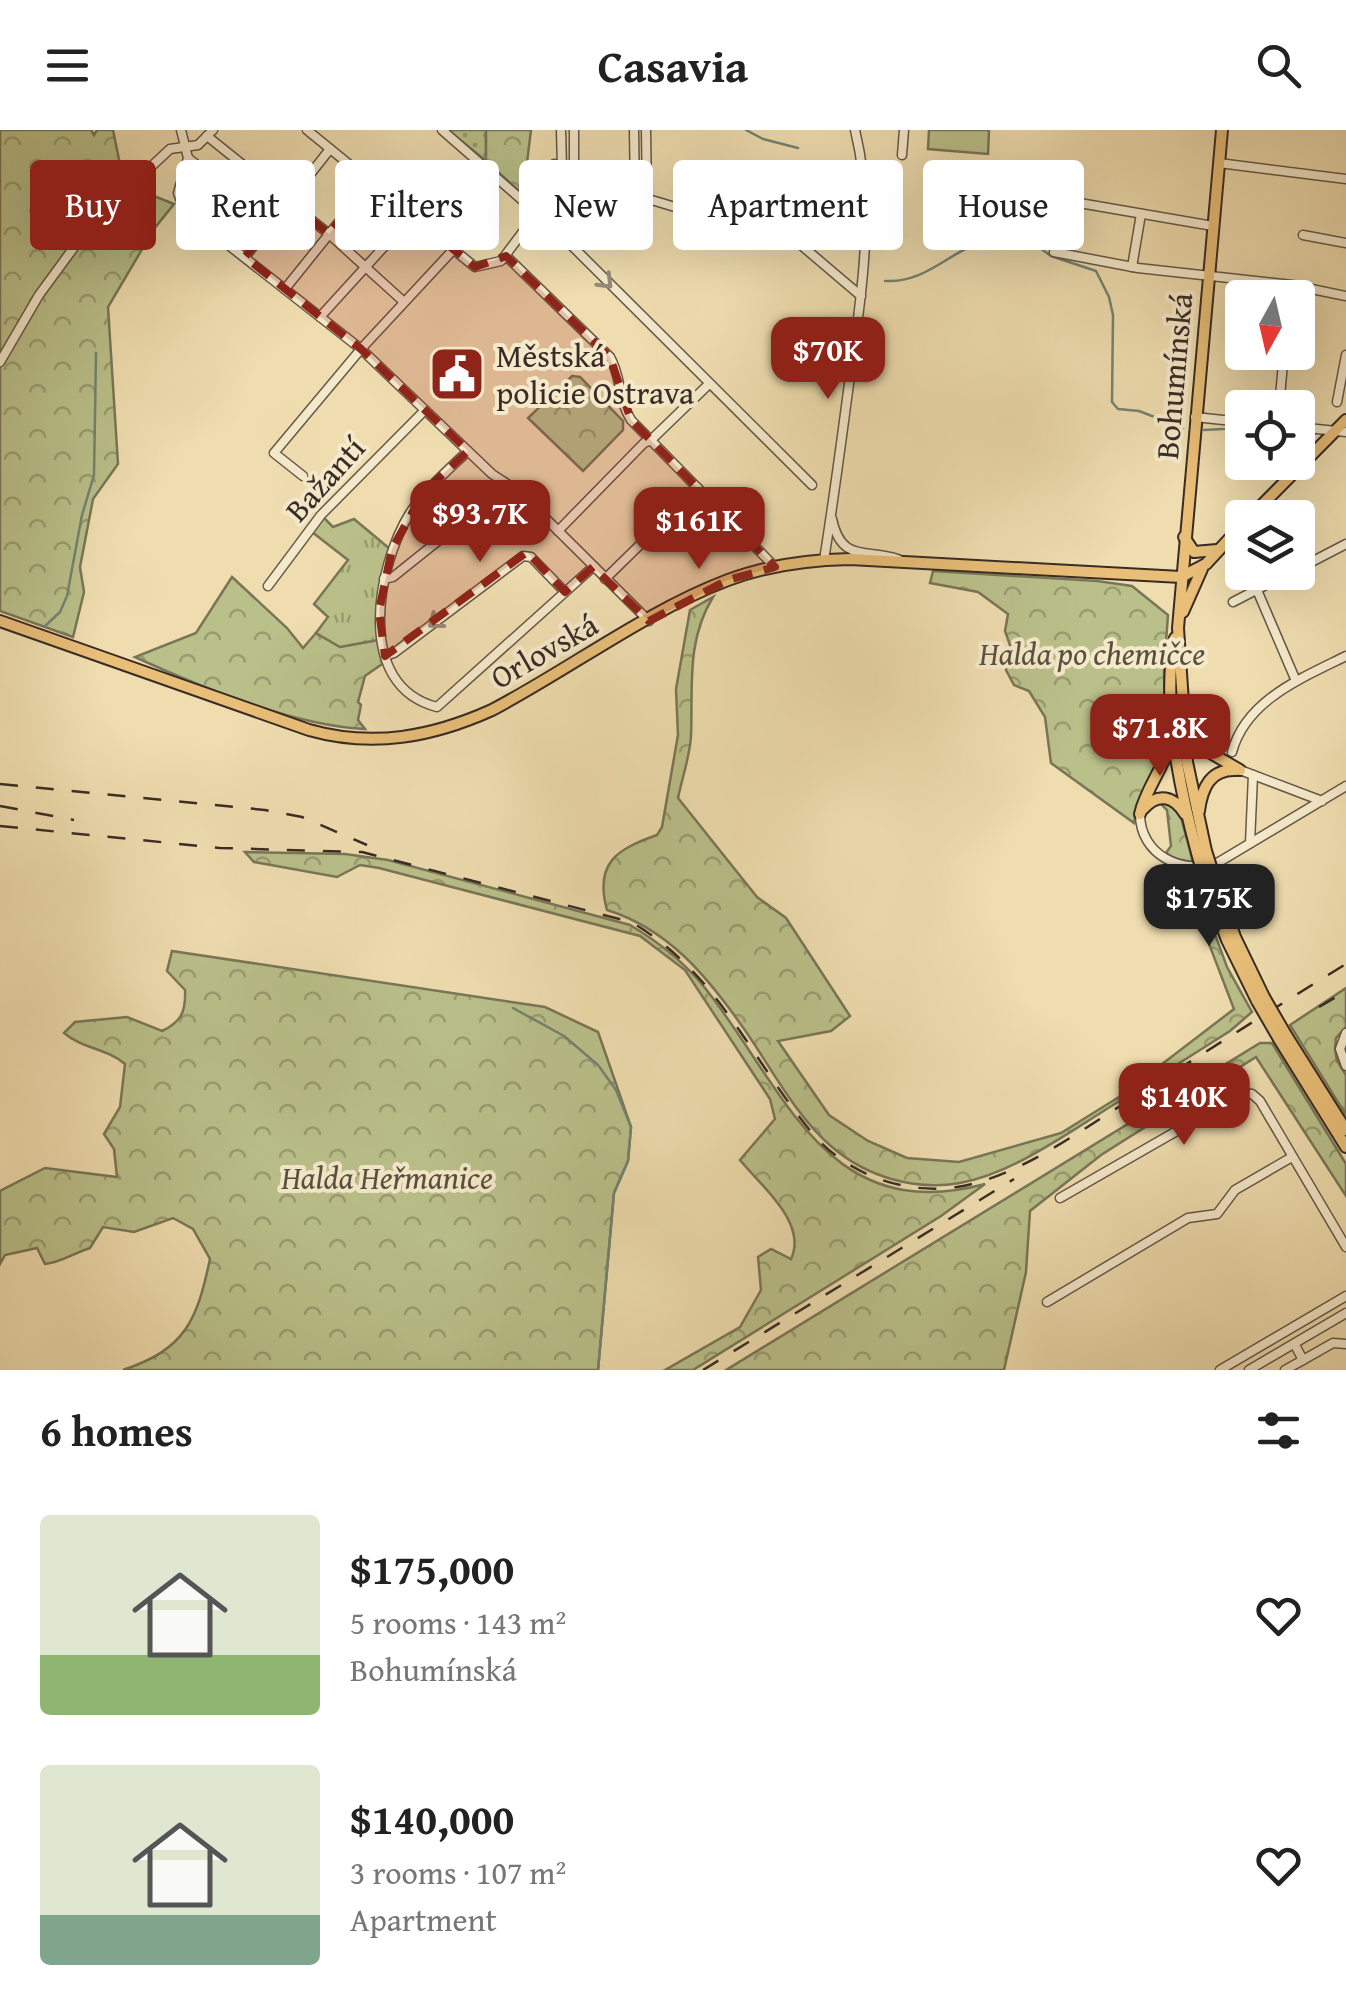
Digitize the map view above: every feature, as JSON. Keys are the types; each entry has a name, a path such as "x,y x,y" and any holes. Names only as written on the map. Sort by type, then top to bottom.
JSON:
{"main road":[{"name":"Bohumínská","path":"1194,826 1181,700 1180,577 1222,130"},
{"path":"1269,500 1340,432 1346,420"},
{"path":"1184,538 1194,552 1218,550"},
{"path":"1178,628 1195,581 1225,543"},
{"name":"Orlovská","path":"0,620 295,726 337,736 383,739 427,734 492,710 649,620 728,580 775,567 824,560 907,562 1180,577"},
{"path":"1180,577 1206,564"},
{"name":"Bohumínská","path":"1178,628 1172,655 1174,722 1194,826 1227,940 1346,1148"},
{"path":"1181,700 1189,724 1206,751 1240,770"},
{"path":"1140,814 1167,755 1174,722"},
{"path":"1194,826 1205,785 1219,773 1240,770"},
{"path":"1140,814 1150,802 1171,798 1194,826"},
{"name":"Bohumínská","path":"1283,1037 1346,1130"}],"street":[{"path":"181,130 188,158 178,190 180,204 187,213 361,350 649,620"},
{"path":"306,130 343,160"},
{"path":"442,130 519,197"},
{"path":"559,160 562,130"},
{"path":"574,130 574,160"},
{"path":"634,130 634,160"},
{"path":"646,130 646,160"},
{"path":"824,560 862,296 866,242 865,200 854,130"},
{"path":"902,155 904,130"},
{"path":"0,362 39,296 94,220 170,149 198,145 210,133 241,160"},
{"path":"315,169 330,150"},
{"path":"1219,163 1346,179"},
{"path":"653,201 800,245 862,296"},
{"path":"1084,204 1212,226"},
{"path":"1132,267 1141,214"},
{"path":"315,223 404,302"},
{"path":"285,289 335,227"},
{"path":"1304,235 1346,243"},
{"path":"303,476 274,453 404,302 453,250 475,267 501,260 519,238"},
{"path":"245,257 251,250"},
{"path":"320,317 381,250"},
{"path":"574,250 812,485"},
{"path":"1054,252 1132,267 1250,280"},
{"path":"506,256 610,357 618,371 620,404 631,420 775,567"},
{"path":"1315,290 1346,296"},
{"path":"1337,402 1346,355"},
{"path":"558,531 644,443 709,384"},
{"name":"Bažantí","path":"268,586 321,515 424,410"},
{"path":"1195,417 1225,420"},
{"path":"1315,429 1340,432"},
{"path":"468,451 424,492 392,549 384,579 378,620 385,656 399,682 413,696 437,707 594,566"},
{"path":"384,579 394,577 508,485"},
{"path":"606,578 698,488"},
{"path":"831,513 836,535 846,548 907,562"},
{"path":"1315,560 1346,544"},
{"path":"385,656 523,556 531,557 565,592"},
{"path":"1233,602 1257,590 1296,681"},
{"path":"1232,752 1248,718 1296,681 1346,656"},
{"path":"1240,770 1322,800"},
{"path":"1250,843 1253,775"},
{"path":"1140,814 1146,840 1169,861 1197,868 1218,862 1346,786"},
{"path":"1346,1033 1340,1048 1346,1066"},
{"path":"1060,1198 1243,1093 1252,1094 1346,1248"},
{"path":"1047,1302 1188,1218 1217,1214 1235,1190 1292,1157"},
{"path":"1220,1370 1346,1296"},
{"path":"1249,1370 1346,1313"},
{"path":"1286,1370 1332,1343 1346,1344"},
{"path":"1295,1344 1303,1360"},
{"path":"1257,1348 1265,1361"}],"highlighted area":[{"path":"371,182 475,267 506,256 610,357 631,420 775,567 728,580 649,621 593,567 565,592 527,552 385,656 379,611 392,549 424,492 468,451 361,349 245,257 289,202 329,234"}],"green space":[{"path":"0,130 91,130 94,135 97,130 113,130 119,160 30,160 30,250 142,250 108,307 118,464 93,499 80,567 84,592 73,637 0,611"},
{"path":"448,130 486,130 485,160"},
{"path":"486,130 531,130 527,160 519,160 519,191 499,173 499,160 486,160"},
{"path":"929,130 989,130 988,154 928,149"},
{"path":"156,197 174,204 156,226"},
{"path":"572,376 580,377 623,421 623,430 583,471 528,418"},
{"path":"323,517 333,527 354,519 390,549 378,605 378,640 340,647 316,633 328,617 314,604 348,560 312,532"},
{"name":"Halda po chemičce","path":"933,571 1132,586 1168,615 1165,745 1137,804 1134,823 1051,763 1045,717 1029,691 1014,685 1006,670 1010,645 1005,631 1008,614 978,592 930,583"},
{"path":"232,577 303,648 316,633 340,647 378,640 385,662 365,676 358,702 358,720 365,729 279,713 135,657 196,633"},
{"path":"713,597 695,647 690,744 678,798 757,897 786,918 850,1016 831,1031 778,1041 829,1115 868,1141 907,1158 959,1162 1061,1133 1119,1097 1234,1009 1181,871 1192,872 1227,967 1252,1012 1230,1031 1052,1144 979,1178 943,1185 909,1183 876,1174 832,1147 795,1105 700,972 649,929 607,910 604,880 612,860 630,846 657,835 662,827 678,735 676,689 690,610"},
{"path":"1159,802 1179,810 1193,862 1177,860 1166,853 1171,846 1167,810"},
{"path":"245,852 345,854 388,860 630,925 670,953 697,979 787,1105 815,1140 847,1167 885,1186 930,1192 985,1184 941,1216 693,1370 665,1370 740,1327 761,1290 758,1257 771,1249 791,1259 795,1245 780,1206 740,1160 775,1119 770,1099 685,970 640,936 379,868 360,865 337,877 254,862"},
{"name":"Halda Heřmanice","path":"172,951 545,1007 598,1032 631,1127 628,1161 614,1193 598,1370 123,1370 175,1342 193,1315 210,1259 193,1229 173,1218 134,1232 103,1227 90,1248 62,1260 45,1264 37,1248 5,1255 0,1264 0,1191 45,1168 117,1177 114,1149 104,1134 120,1107 125,1064 64,1033 75,1022 127,1017 162,1031 174,1024 185,1004 185,990 167,971"},
{"path":"1346,988 1346,1027 1336,1038 1335,1049 1346,1075 1346,1115 1290,1025"},
{"path":"1260,1043 1272,1043 1346,1164 1346,1196 1256,1057 1101,1155 1030,1211 1026,1272 1004,1370 726,1370"}],"waterway":[{"path":"746,130 798,148"},
{"path":"885,281 920,274 977,244 1025,237 1051,256 1096,271 1113,315 1112,402 1118,409 1139,411 1183,428"},
{"path":"44,627 60,612 67,596 82,515 94,475 96,353"},
{"path":"1204,430 1225,429"},
{"path":"0,627 30,637"},
{"path":"513,1008 564,1036 598,1065 616,1090 631,1127 628,1161 614,1193 598,1370"}],"railway":[{"path":"0,784 265,810 302,817 367,845"},
{"path":"0,806 74,820"},
{"path":"0,826 220,848 362,852 631,922 661,942 710,992 791,1106 827,1148 860,1170 917,1188 980,1182 1025,1163 1346,964"},
{"path":"1319,1007 1346,991"},
{"path":"703,1370 1014,1179"}],"place":[{"name":"Městská policie Ostrava","path":"457,374"}]}
